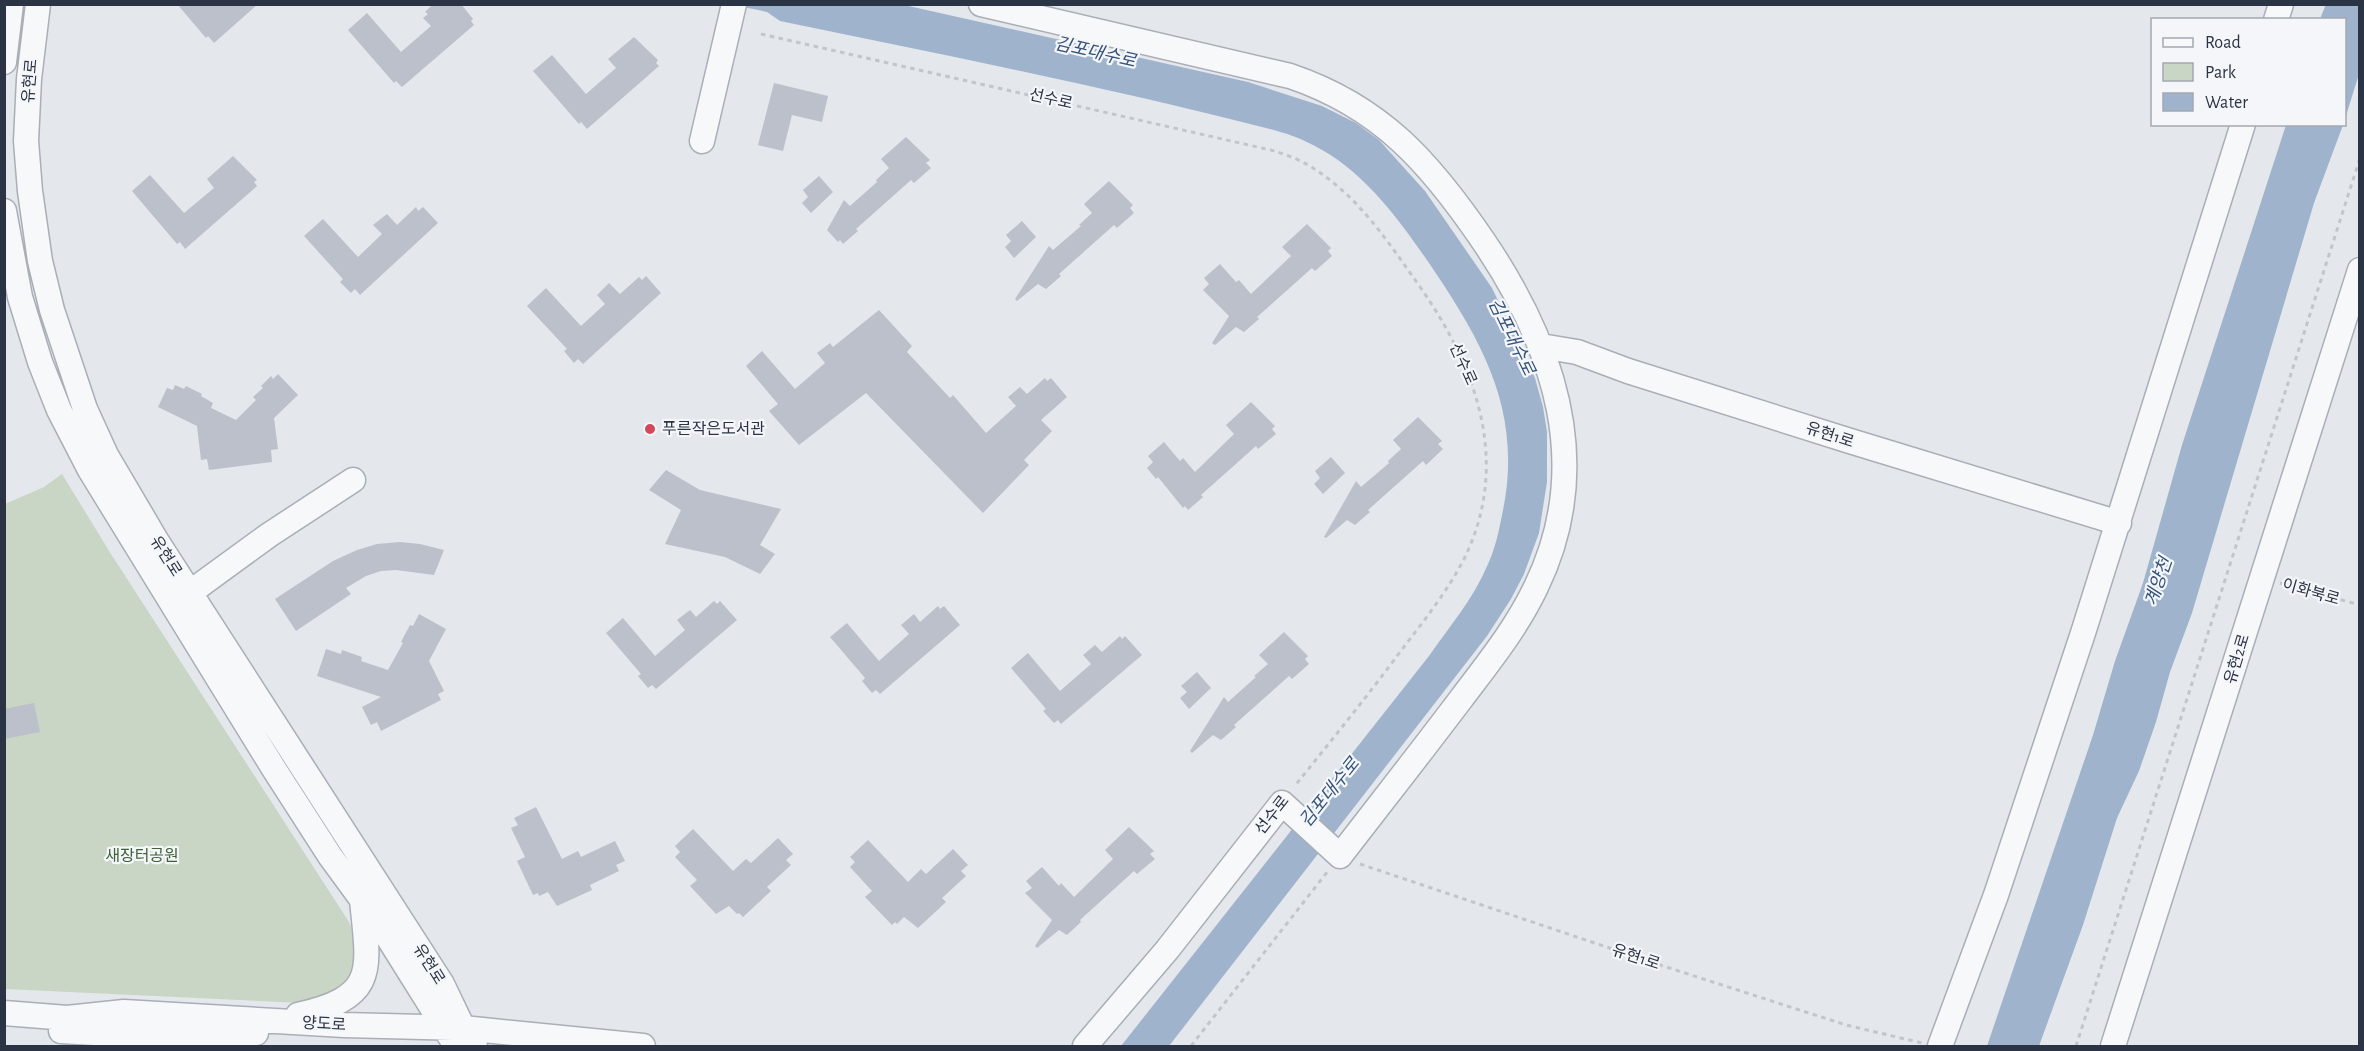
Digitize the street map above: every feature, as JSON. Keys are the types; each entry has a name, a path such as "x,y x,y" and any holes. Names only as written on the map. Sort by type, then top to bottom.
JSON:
{"street":[{"name":"유현로","path":"4,62 12,4"},
{"name":"유현로","path":"38,4 29,79 26,141 34,226 52,310 85,409 106,455 181,599 330,856 461,1039"},
{"path":"981,4 1262,68 1311,83 1359,107 1388,128 1444,187 1501,267 1522,302 1541,346 1559,411 1564,436 1565,462 1561,511 1537,586 1505,641 1340,856 1282,803"},
{"path":"702,141 732,14"},
{"path":"1932,1045 1996,895 2119,523 2242,126"},
{"name":"유현로","path":"4,211 12,259 28,327 59,410 90,470 181,599 442,984 461,1039"},
{"name":"유현2로","path":"2113,1047 2360,270"},
{"name":"유현1로","path":"1541,346 1577,352 1850,441 2119,523"},
{"path":"181,599 269,535 353,480"},
{"name":"선수로","path":"1085,1047 1167,950 1282,803"},
{"path":"269,1021 326,1008 352,994 359,986 366,967 362,900"},
{"name":"양도로","path":"4,1013 67,1018 124,1012 269,1021 461,1039 505,1047"},
{"name":"양도로","path":"4,1027 114,1040 194,1039 248,1033 644,1047"}],"path":[{"name":"선수로","path":"761,34 1275,151 1307,164 1355,200 1377,225 1426,295 1461,357 1481,413 1487,440 1485,488 1477,526 1465,558 1440,599 1282,803"},
{"path":"2076,1047 2360,158"},
{"name":"이화북로","path":"2262,578 2360,605"},
{"path":"1191,1047 1340,856"},
{"name":"유현1로","path":"1340,856 1668,968 1846,1025 1932,1045"}],"green space":[{"name":"새장터공원","path":"62,474 111,554 349,922 354,939 355,960 350,979 339,993 301,1003 5,989 5,504 44,487"}],"water":[{"path":"2326,4 2359,5 2359,74 2346,116 2346,18 2320,18"},
{"name":"김포대수로","path":"734,5 904,5 1248,82 1322,106 1356,123 1379,140 1425,191 1492,288 1535,378 1547,432 1547,482 1539,533 1524,574 1511,599 1487,636 1169,1046 1121,1046 1429,656 1468,600 1488,564 1502,515 1507,478 1508,444 1503,412 1482,352 1449,293 1392,212 1364,181 1331,155 1305,141 1269,129 1147,99 780,21 767,12"},
{"name":"계양천","path":"2286,126 2343,126 2314,203 2192,613 2170,672 2139,771 2117,818 2083,925 2039,1046 1987,1046 2143,583 2182,445"}],"building":[{"path":"177,4 258,4 214,43 208,36 206,38"},
{"path":"433,4 461,4 473,19 471,21 474,25 402,87 396,81 394,83 348,30 367,13 401,52 431,26 423,18 428,14 425,12"},
{"path":"634,37 658,60 656,63 659,66 587,129 581,122 579,124 533,71 552,55 586,94 616,68 608,59"},
{"path":"774,83 828,96 822,122 792,115 783,151 758,145"},
{"path":"906,137 930,160 926,163 931,168 914,183 911,180 856,229 858,231 843,244 840,240 838,242 827,230 844,200 850,206 877,182 876,180 889,168 881,159"},
{"path":"233,156 257,180 254,182 257,186 185,249 180,242 177,244 132,191 150,175 184,213 214,188 207,179"},
{"path":"819,176 833,192 811,213 802,203 808,197 803,190"},
{"path":"1109,181 1133,205 1130,208 1134,213 1117,228 1114,225 1059,274 1061,276 1046,289 1038,284 1017,301 1015,299 1049,246 1053,250 1081,226 1079,225 1092,213 1084,204"},
{"path":"416,207 418,211 423,207 438,223 360,295 355,289 351,293 340,282 343,279 304,236 323,219 358,257 382,234 373,225 387,214 397,225"},
{"path":"1022,221 1036,237 1014,258 1005,247 1011,241 1006,235"},
{"path":"1307,224 1331,248 1328,251 1332,256 1315,271 1312,268 1257,317 1259,319 1244,332 1236,327 1215,345 1212,343 1229,316 1203,290 1209,284 1204,278 1220,264 1236,282 1239,280 1251,294 1291,256 1282,247"},
{"path":"646,276 661,293 583,364 578,359 574,363 564,351 567,349 527,306 546,288 581,326 605,304 597,295 609,283 620,294 639,277 642,280"},
{"path":"879,310 912,346 907,352 950,398 953,395 986,433 1016,406 1008,397 1020,387 1027,394 1045,378 1047,381 1051,378 1067,397 1041,420 1052,431 1024,460 1029,465 983,513 866,393 799,445 769,411 778,404 746,366 762,351 795,389 825,363 817,353 830,343 833,347"},
{"path":"278,374 298,395 274,418 278,449 271,450 272,462 209,470 207,459 201,460 197,426 158,407 167,388 173,390 175,385 184,389 186,386 213,403 211,408 236,420 256,400 253,397 263,388 261,386 271,376 273,379"},
{"path":"1251,402 1275,426 1272,429 1276,434 1258,449 1256,446 1201,495 1203,497 1188,510 1185,506 1183,508 1158,477 1156,479 1147,468 1153,462 1148,456 1164,442 1180,461 1183,458 1195,472 1234,434 1226,425"},
{"path":"1418,417 1442,441 1438,444 1443,449 1426,465 1423,461 1368,510 1370,512 1355,525 1347,520 1326,538 1324,537 1356,481 1361,487 1389,463 1388,461 1401,449 1393,440"},
{"path":"1331,457 1345,473 1323,494 1314,484 1320,478 1315,471"},
{"path":"666,470 700,490 781,509 760,545 775,554 760,574 725,557 665,544 681,510 649,490"},
{"path":"400,542 444,550 434,575 396,570 381,571 366,576 346,588 351,594 296,631 275,599 333,561 357,550 377,544"},
{"path":"714,601 717,604 720,601 737,620 656,689 652,685 648,688 638,676 641,674 606,633 623,618 655,656 685,630 677,620 690,610 696,617"},
{"path":"938,606 940,609 944,606 960,625 880,694 876,690 872,693 862,681 865,678 830,637 847,623 879,661 909,634 901,625 914,614 920,622"},
{"path":"419,614 446,629 429,661 444,691 438,694 441,700 381,731 377,722 371,725 362,707 381,697 317,676 326,649 341,654 342,650 362,657 361,661 388,670 410,625 413,626"},
{"path":"1284,632 1308,656 1305,659 1309,664 1292,679 1289,676 1234,725 1236,727 1221,740 1213,735 1192,753 1190,751 1224,697 1228,702 1268,664 1259,655"},
{"path":"1120,636 1122,639 1125,636 1142,655 1061,724 1058,720 1054,723 1043,711 1046,709 1011,668 1028,653 1060,691 1091,664 1083,655 1095,645 1102,652"},
{"path":"1197,672 1211,688 1189,709 1180,698 1187,692 1181,686"},
{"path":"34,703 40,732 4,739 4,709"},
{"path":"536,807 562,859 578,851 581,857 615,841 625,861 616,865 619,871 590,885 592,890 557,906 548,892 539,896 538,893 533,895 517,861 525,857 511,828 518,825 514,818"},
{"path":"1129,827 1154,851 1150,854 1155,859 1137,874 1134,871 1080,920 1081,922 1067,935 1059,930 1037,948 1035,946 1052,920 1025,893 1032,888 1026,881 1042,867 1059,886 1061,883 1074,897 1113,859 1105,850"},
{"path":"693,829 733,871 746,859 751,863 778,838 793,854 786,860 791,865 767,887 771,891 743,917 729,906 716,914 690,886 697,880 675,857 680,852 675,846"},
{"path":"868,840 908,882 921,869 926,874 953,849 968,865 961,871 966,876 942,898 946,902 918,928 904,917 897,924 895,922 892,925 865,897 872,891 850,867 855,862 850,857"}],"place":[{"name":"푸른작은도서관","path":"650,429"}]}
